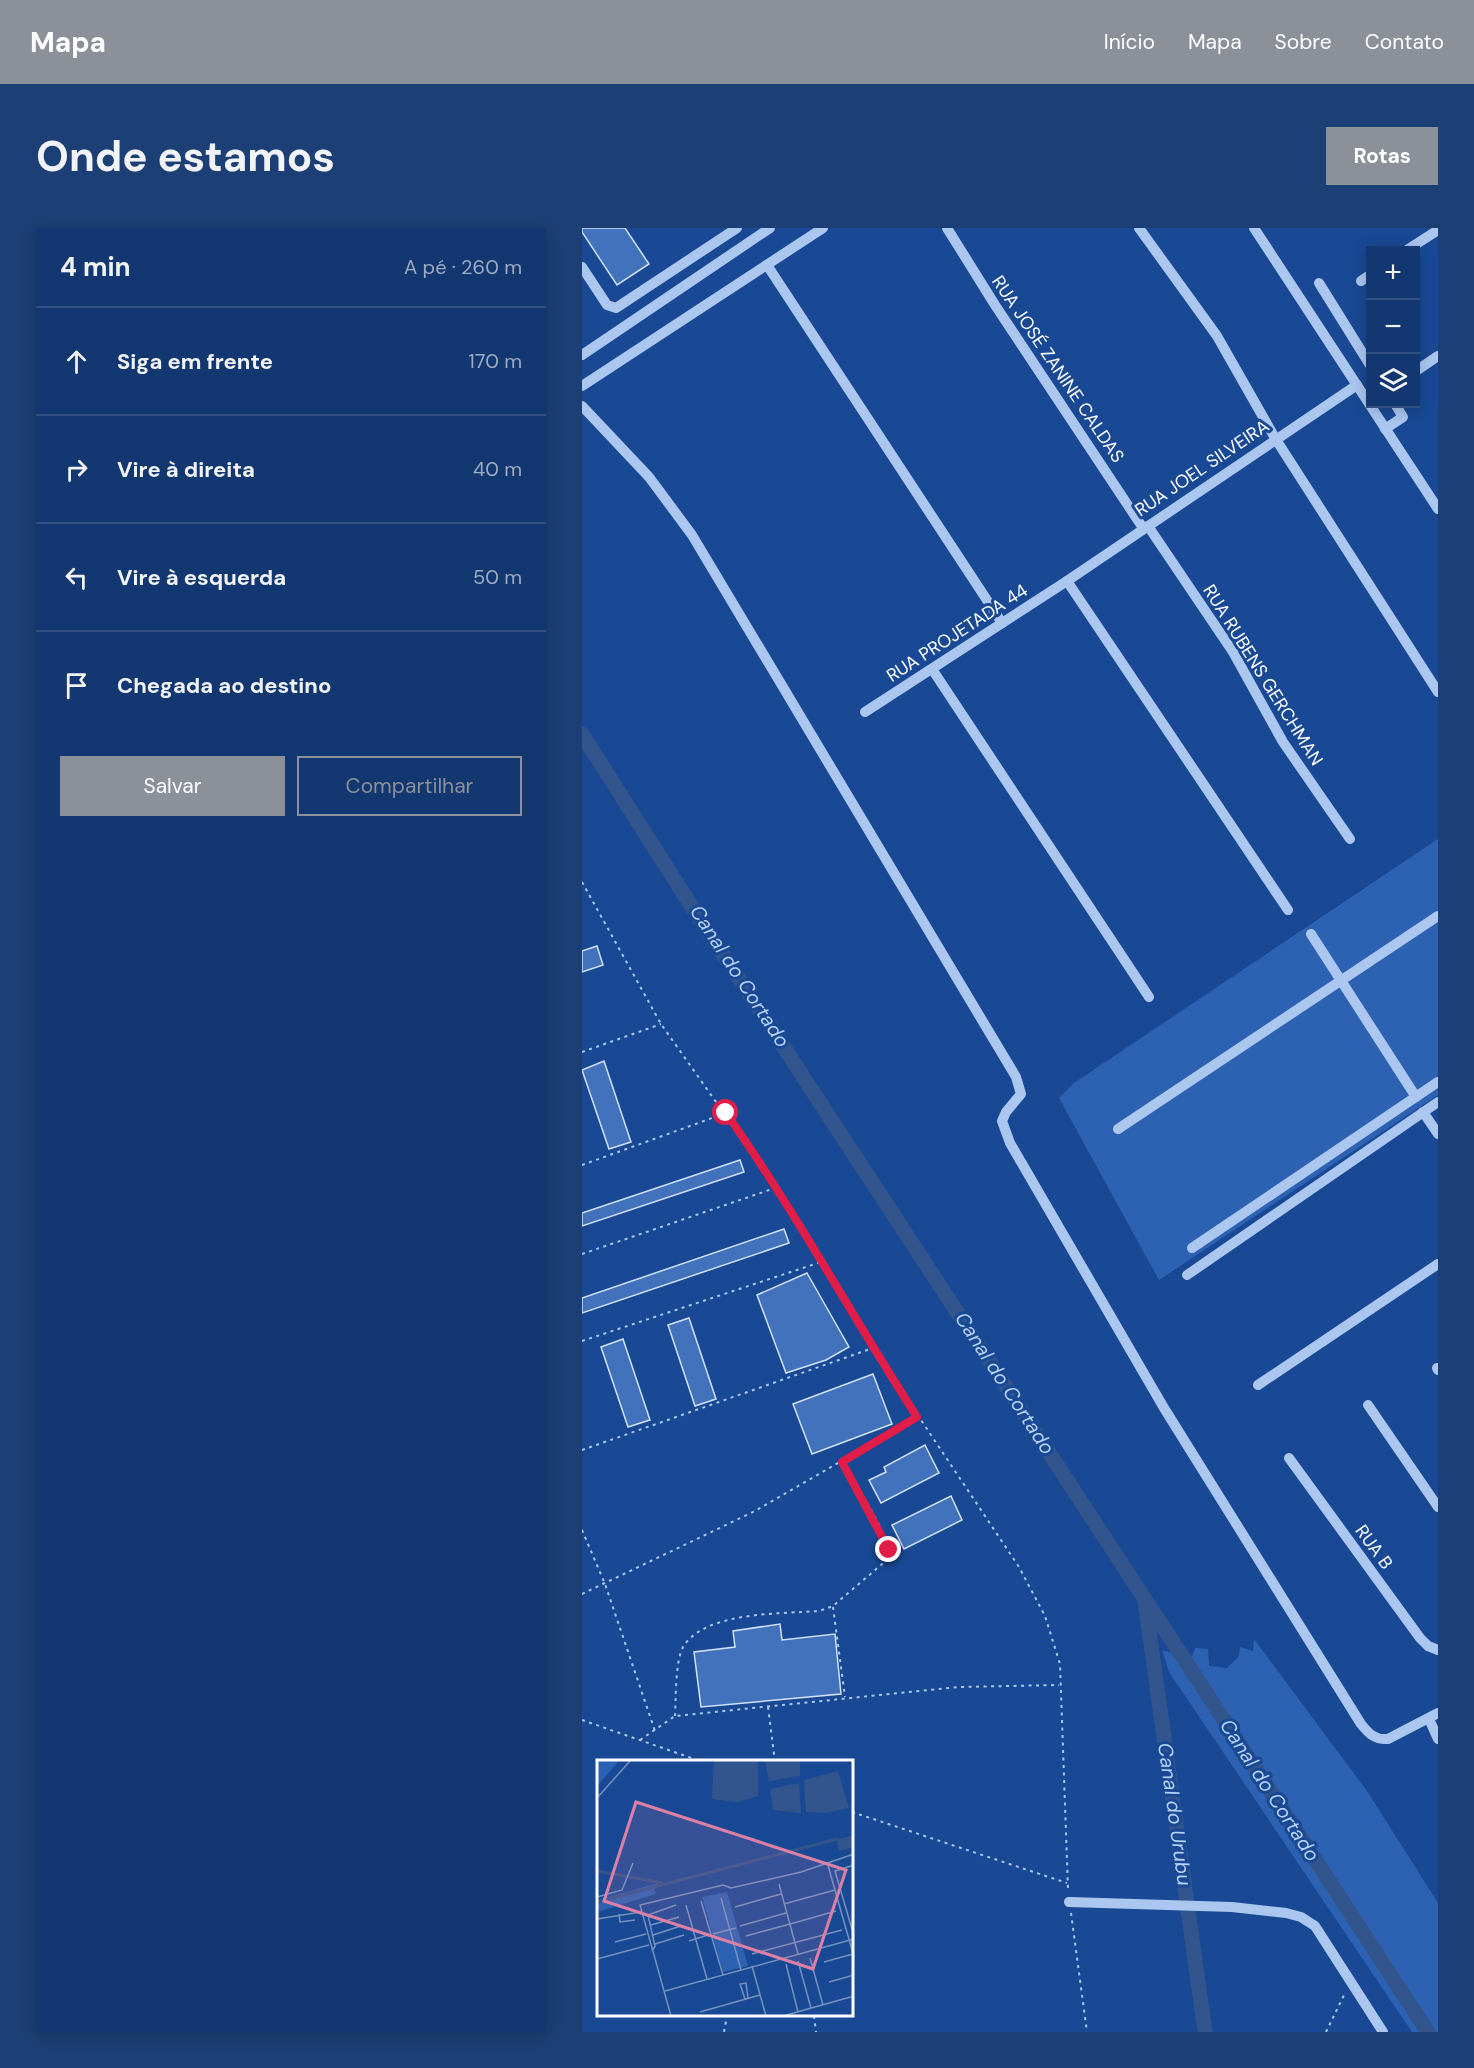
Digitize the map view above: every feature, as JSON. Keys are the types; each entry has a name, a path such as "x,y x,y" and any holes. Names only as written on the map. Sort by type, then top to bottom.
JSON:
{"street":[{"path":"582,267 607,305 616,308 737,228"},
{"path":"582,355 770,228"},
{"path":"582,386 823,228"},
{"name":"RUA JOSÉ ZANINE CALDAS","path":"947,228 995,305 1146,527"},
{"path":"1138,228 1217,336 1275,438 1438,692"},
{"path":"1254,228 1438,509"},
{"path":"1413,246 1438,230"},
{"path":"767,265 1002,623"},
{"path":"1319,283 1366,357"},
{"path":"1420,368 1438,356"},
{"name":"RUA JOEL SILVEIRA","path":"1067,581 1275,438 1357,385"},
{"path":"582,406 649,477 671,504 713,568 1017,1077 1021,1095 1006,1112 1002,1121 1010,1143 1164,1408 1361,1724 1378,1740 1397,1736 1434,1716 1438,1739"},
{"path":"1385,429 1403,417 1397,408"},
{"name":"RUA RUBENS GERCHMAN","path":"1146,527 1233,652 1283,742 1350,839"},
{"path":"1067,581 1288,910"},
{"name":"RUA PROJETADA 44","path":"865,712 1067,581"},
{"path":"932,669 1149,998"},
{"path":"1118,1129 1438,916"},
{"path":"1311,934 1416,1096"},
{"path":"1192,1248 1438,1082"},
{"path":"1187,1275 1438,1102"},
{"path":"1423,1112 1438,1134"},
{"path":"1258,1385 1438,1264"},
{"path":"1368,1405 1438,1507"},
{"name":"RUA B","path":"1289,1458 1420,1638 1428,1646 1438,1650"},
{"path":"1069,1902 1232,1907 1301,1917 1315,1926 1352,1980 1383,2032"}],"path":[{"path":"582,882 661,1024 726,1113 776,1187 824,1261 873,1348 917,1417 1019,1567 1045,1616 1057,1648 1067,1883 1087,2032"},
{"path":"582,1052 661,1024"},
{"path":"582,1165 726,1113"},
{"path":"582,1254 776,1187"},
{"path":"582,1341 824,1261"},
{"path":"582,1450 873,1348"},
{"path":"582,1594 755,1511 917,1417"},
{"path":"675,1716 676,1688 682,1649 697,1633 723,1621 819,1611 833,1606 888,1559 889,1550 842,1462"},
{"path":"582,1530 605,1584 655,1731"},
{"path":"833,1606 845,1697"},
{"path":"640,1740 675,1716 958,1687 1059,1685"},
{"path":"768,1707 776,1760"},
{"path":"582,1719 697,1760"},
{"path":"854,1813 1067,1883"},
{"path":"1326,2032 1352,1980"},
{"path":"724,2032 727,2017"},
{"path":"814,2017 816,2032"}],"shaded area":[{"path":"1438,839 1438,1095 1159,1280 1059,1098 1074,1083"},
{"path":"1254,1639 1367,1791 1438,1903 1438,2032 1412,2032 1169,1672 1162,1650 1191,1659 1195,1648 1208,1649 1209,1666 1227,1668 1239,1656 1240,1647 1253,1651"}],"building":[{"path":"582,228 625,228 649,264 617,285 582,232"},
{"path":"597,946 603,965 582,972 582,951"},
{"path":"604,1061 631,1142 609,1149 582,1070"},
{"path":"740,1160 744,1172 582,1226 582,1213"},
{"path":"784,1229 789,1243 582,1313 582,1298"},
{"path":"807,1273 849,1347 826,1360 786,1373 757,1295"},
{"path":"689,1318 716,1399 695,1406 668,1325"},
{"path":"623,1339 650,1420 628,1427 601,1347"},
{"path":"873,1374 892,1424 812,1454 793,1404"},
{"path":"925,1445 939,1473 881,1503 869,1480 886,1472 884,1467"},
{"path":"951,1496 962,1520 904,1549 892,1525"},
{"path":"780,1624 782,1640 835,1634 841,1694 701,1707 694,1652 735,1647 733,1631"}],"waterway":[{"name":"Canal do Cortado","path":"582,734 683,893 1428,2032"},
{"name":"Canal do Urubu","path":"1145,1601 1205,2032"}],"route":[{"path":"726,1113 824,1261 873,1348 917,1417 842,1462 889,1550"}]}
